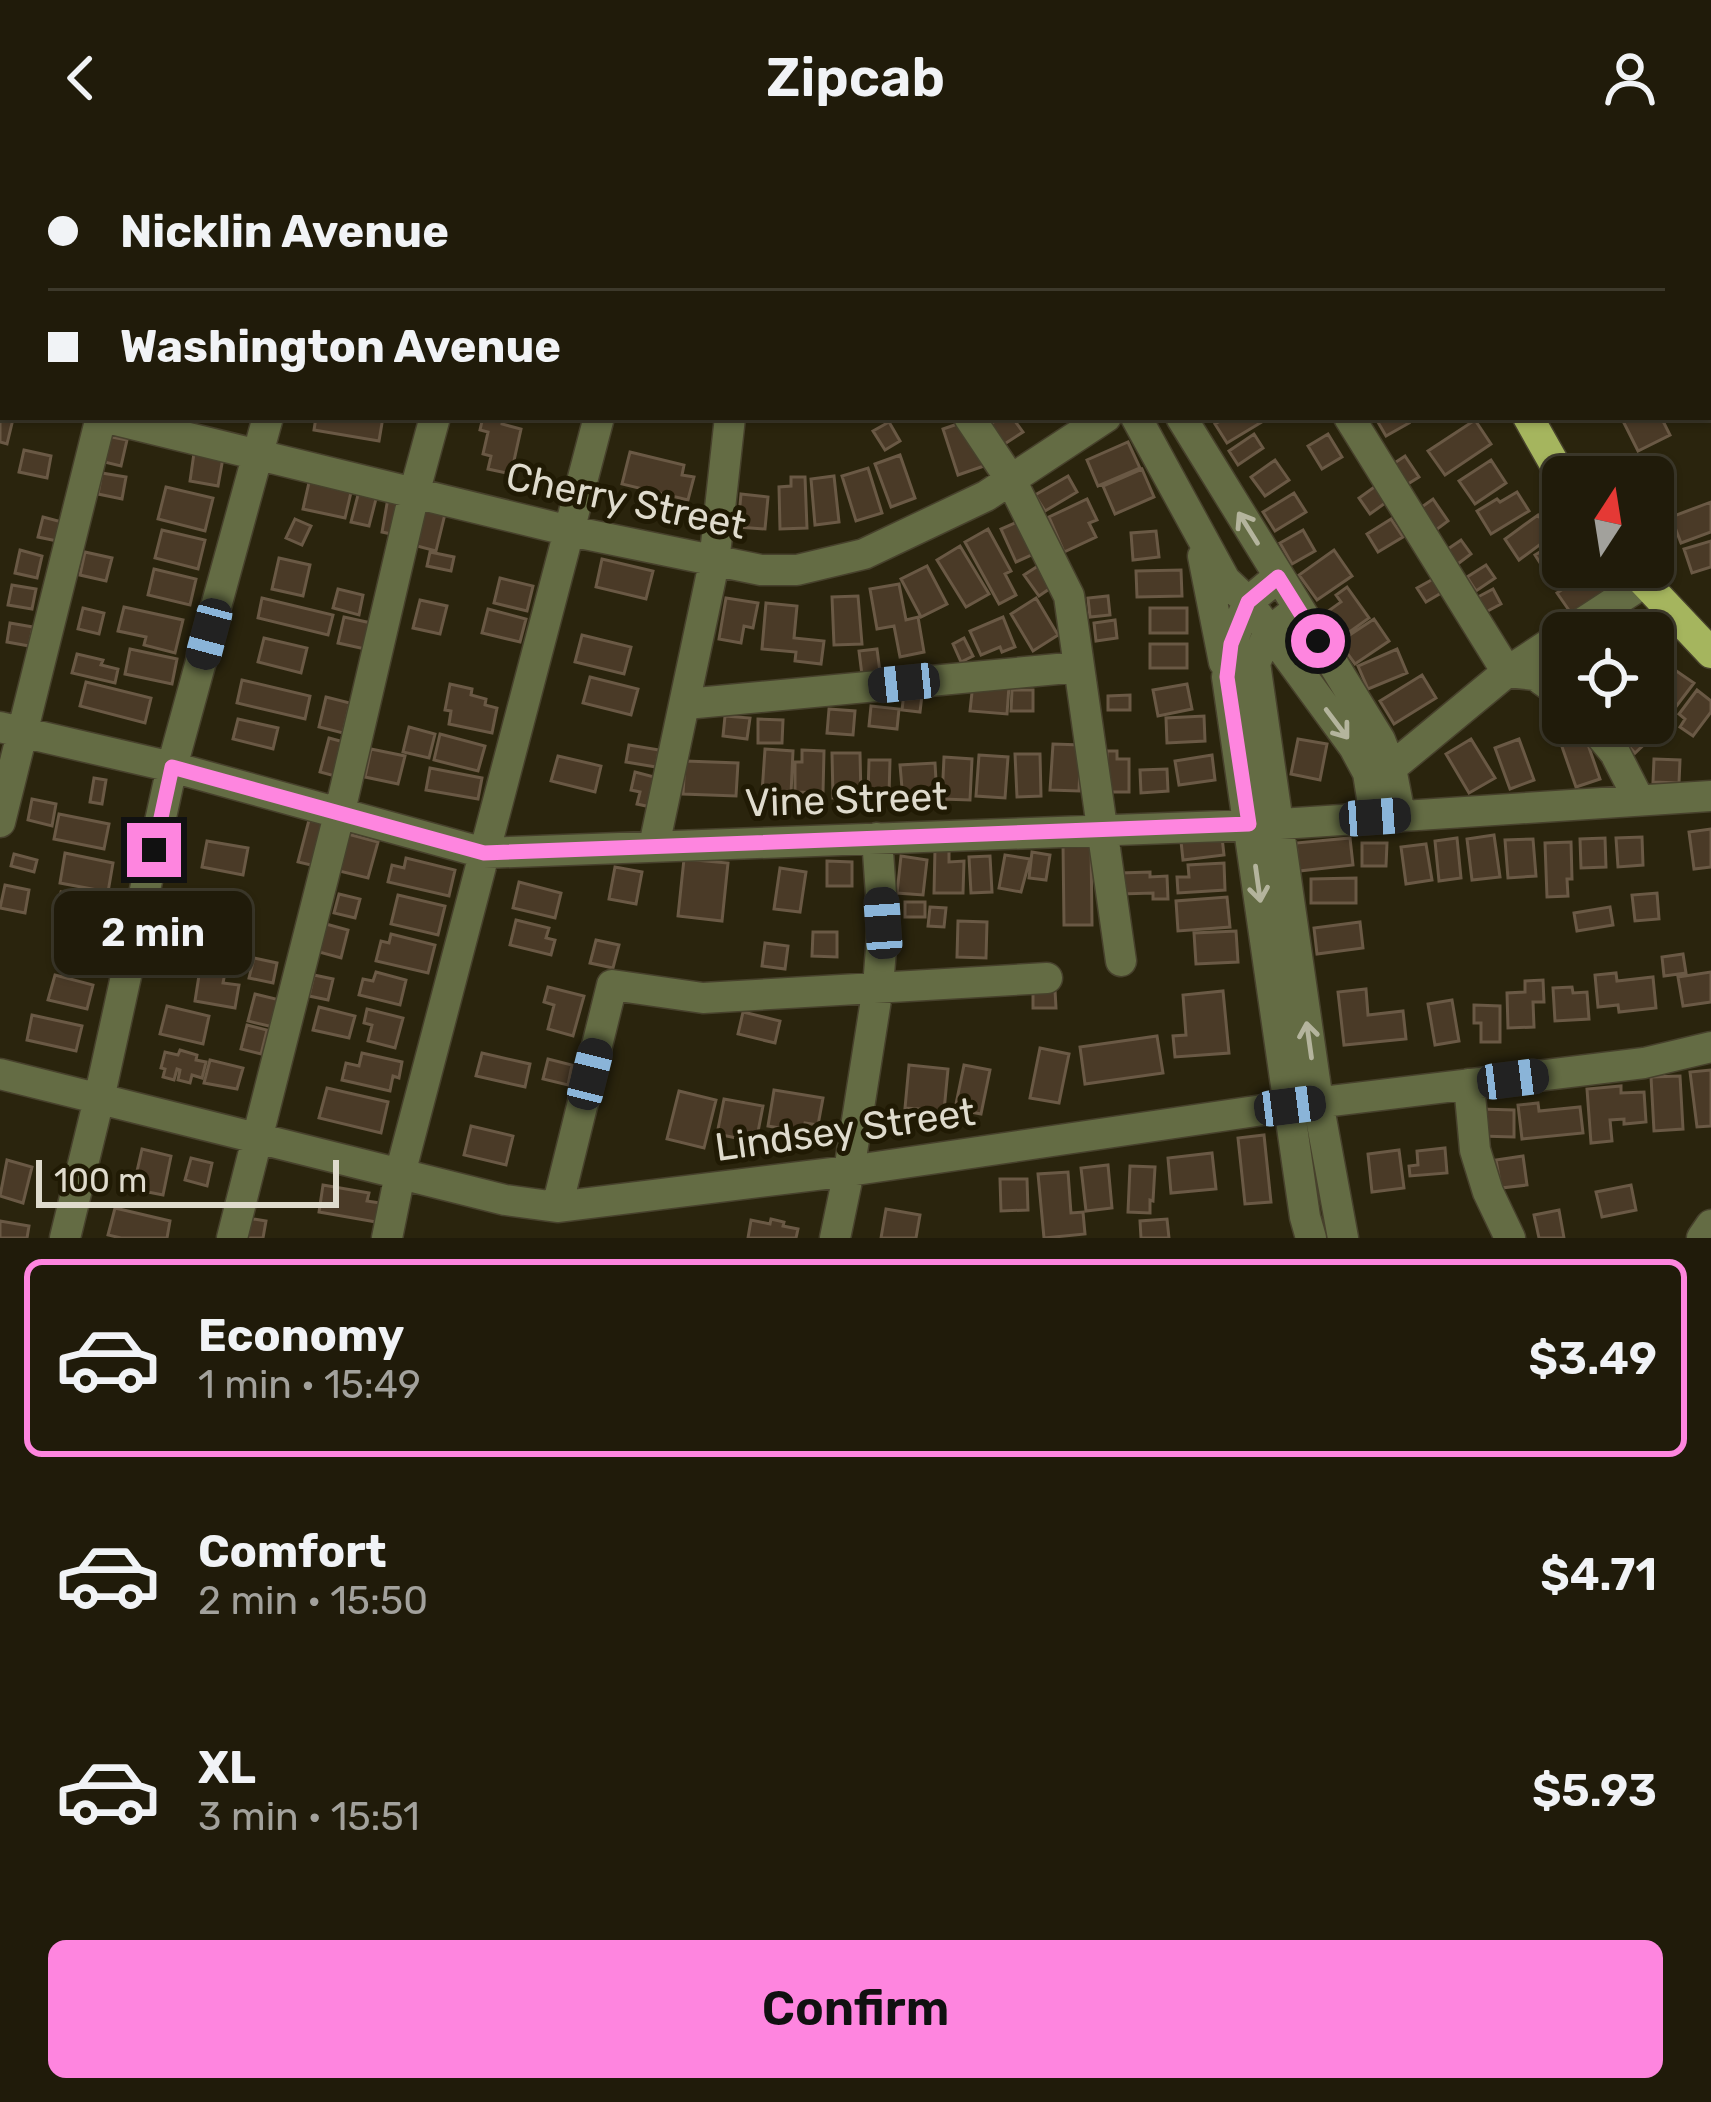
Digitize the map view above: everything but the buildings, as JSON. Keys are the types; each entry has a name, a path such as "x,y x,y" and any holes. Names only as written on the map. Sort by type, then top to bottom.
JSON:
{"main road":[{"path":"1530,420 1550,456"},
{"path":"1650,588 1711,653"}],"street":[{"path":"0,822 11,730 101,420"},
{"name":"Cherry Street","path":"114,420 570,531 761,570 797,570 864,554 986,496 1101,420"},
{"path":"65,1238 172,767 267,420"},
{"path":"232,1238 434,420"},
{"path":"387,1238 597,420"},
{"path":"654,846 714,563 730,420"},
{"path":"971,420 1011,480 1069,596 1121,961"},
{"path":"1138,420 1225,580 1248,602 1354,747 1388,816"},
{"path":"1183,420 1380,740 1391,768 1388,816"},
{"path":"1351,420 1507,672"},
{"path":"1200,538 1227,677 1265,824"},
{"path":"1227,677 1231,644 1248,602 1278,577"},
{"path":"1592,612 1622,588"},
{"path":"1298,609 1269,632 1256,663 1265,824 1304,1104 1305,1217 1311,1238"},
{"path":"1391,768 1507,672 1542,649"},
{"path":"686,704 1079,667"},
{"path":"1507,672 1542,680"},
{"name":"Vine Street","path":"11,730 172,767 484,853 1265,824 1711,796"},
{"path":"1608,744 1639,800"},
{"path":"835,1238 878,987 883,923 877,838"},
{"path":"557,1208 612,986 703,998 1047,977"},
{"name":"Lindsey Street","path":"0,1074 505,1200 557,1208 849,1171 1304,1104 1644,1063 1711,1047"},
{"path":"1469,1084 1474,1150 1510,1238"},
{"path":"1304,1104 1343,1238"},
{"path":"1702,1238 1711,1225"}],"route":[{"path":"154,850 172,767 484,853 1249,824 1227,677 1231,644 1248,602 1278,577 1318,641"}]}
